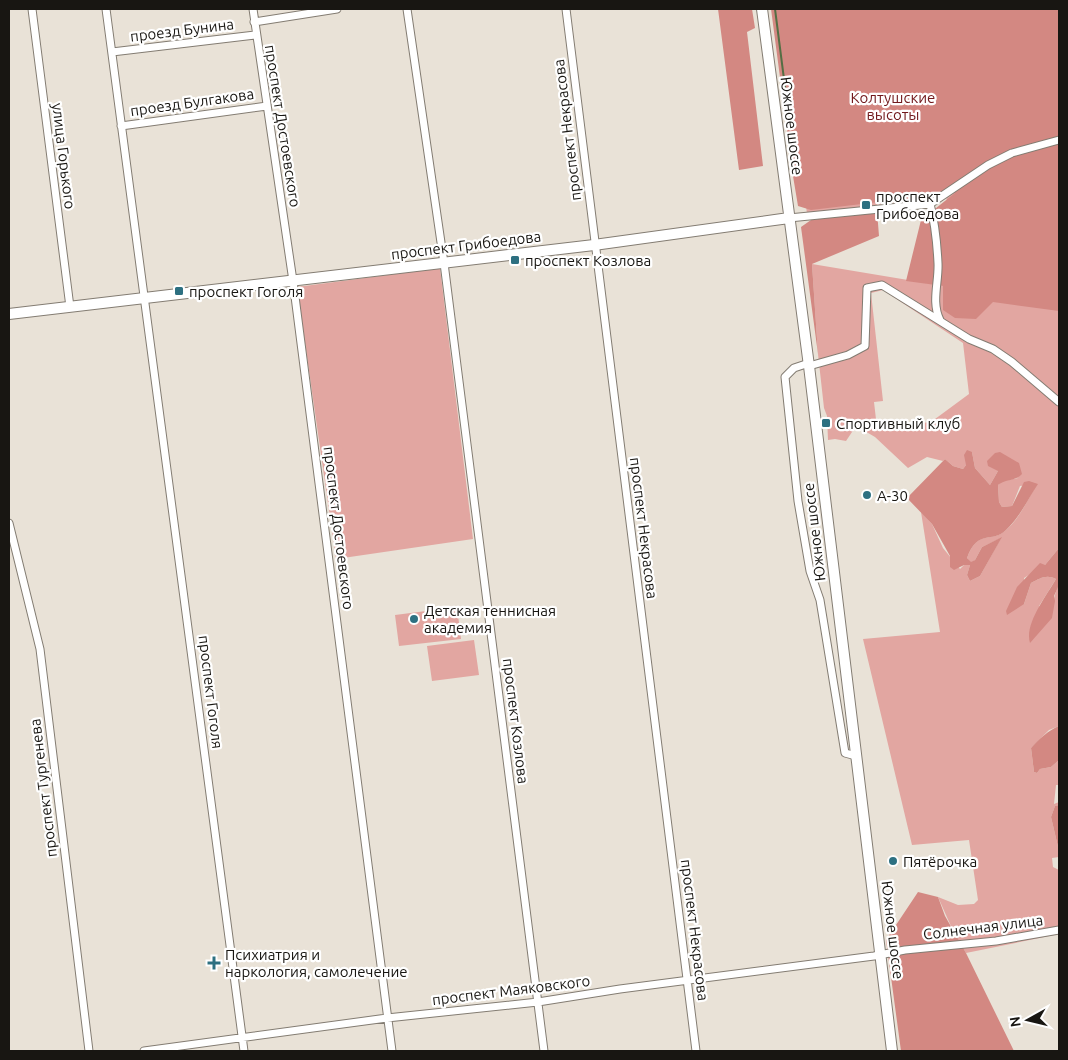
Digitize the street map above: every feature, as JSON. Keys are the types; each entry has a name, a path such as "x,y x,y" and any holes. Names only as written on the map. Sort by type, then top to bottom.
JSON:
{"street":[{"name":"улица Горького","path":"32,9 70,307"},
{"name":"проспект Гоголя","path":"106,9 146,298 244,1051"},
{"name":"проспект Достоевского","path":"253,9 293,281 392,1051"},
{"name":"проезд Бунина","path":"254,22 337,9"},
{"name":"проспект Козлова","path":"407,9 444,263 544,1051"},
{"name":"проспект Некрасова","path":"566,9 696,1051"},
{"name":"Южное шоссе","path":"762,9 809,364 892,1051"},
{"name":"проезд Бунина","path":"112,52 256,35"},
{"name":"проезд Булгакова","path":"121,126 267,106"},
{"name":"проспект Грибоедова","path":"9,314 594,245 789,218 930,204 988,165 1012,153 1059,140"},
{"path":"930,204 934,221 938,265 935,310 940,321"},
{"path":"856,756 844,753 820,600 810,571 798,501 785,378 794,368 848,355 865,346 867,288 882,285 969,339 993,349 1059,402"},
{"name":"проспект Тургенева","path":"9,524 40,649 89,1051"},
{"name":"Солнечная улица","path":"881,955 904,950 986,942 1059,930"},
{"name":"проспект Маяковского","path":"144,1051 387,1018 538,1002 881,955"}],"green space":[{"path":"718,9 752,9 755,28 747,32 763,166 739,170"},
{"name":"Колтушские высоты","path":"771,9 1059,9 1059,311 993,302 976,319 955,318 943,310 943,286 906,281 921,220 955,193 811,210 798,206"},
{"path":"782,9 1059,9 1059,548 1045,565 1024,578 1024,604 1031,583 1040,578 1056,579 1039,606 1052,618 1052,610 1059,585 1059,726 1049,730 1031,748 1034,772 1037,773 1040,769 1051,767 1059,760 1059,785 1056,785 1054,804 1059,802 1059,805 1055,806 1051,817 1059,851 1059,857 1052,858 1053,867 1059,870 1059,934 966,953 954,933 938,897 958,905 974,904 978,900 969,840 912,845 863,639 940,632 921,512 932,524 943,548 960,569 964,565 970,565 967,575 970,581 980,576 1001,538 982,547 975,560 971,563 967,558 971,549 980,540 995,536 1006,530 1020,514 1037,484 1020,486 1012,506 1002,507 999,502 998,485 1002,481 1018,478 998,471 990,485 975,468 972,452 966,460 966,465 963,469 953,466 945,459 943,461 927,457 908,468 875,437 856,426 846,441 828,440 827,416 824,408 818,354 812,264 944,286 958,318 946,194 807,214","holes":["883,290 963,343 969,394 931,422 877,428 874,402 883,401 871,293"]},
{"path":"877,211 879,236 812,264 818,354 801,227 811,220"},
{"path":"440,268 473,539 336,559 297,287"},
{"path":"967,450 972,452 975,468 990,485 998,471 988,466 987,461 995,453 1000,452 1019,463 1022,474 1017,478 998,485 999,502 1002,507 1012,506 1024,482 1029,481 1038,484 1020,514 1006,530 996,536 980,540 971,549 967,558 971,562 975,560 982,547 1002,537 980,576 970,581 967,575 970,565 964,565 954,570 950,567 950,556 932,524 907,498 945,459 953,466 963,469 966,465 964,455"},
{"path":"1059,548 1059,585 1054,596 1052,618 1030,643 1030,627 1033,619 1056,579 1040,578 1031,583 1024,604 1007,615 1006,611 1017,587 1040,563 1045,565"},
{"path":"457,607 461,639 399,646 395,615"},
{"path":"474,640 479,675 432,681 427,646"},
{"path":"1059,726 1059,760 1051,767 1040,769 1037,773 1034,772 1031,748 1051,730"},
{"path":"1059,805 1059,851 1051,817 1055,806"},
{"path":"918,892 938,897 945,916 966,953 1014,1051 901,1051 886,940"}],"waterway":[{"path":"775,9 790,126"}],"place":[{"name":"проспект Грибоедова","path":"866,205"},
{"name":"проспект Козлова","path":"515,260"},
{"name":"проспект Гоголя","path":"179,291"},
{"name":"Спортивный клуб","path":"826,423"},
{"name":"А-30","path":"867,495"},
{"name":"Детская теннисная академия","path":"414,619"},
{"name":"Пятёрочка","path":"893,861"},
{"name":"Психиатрия и наркология, самолечение","path":"214,963"}]}
